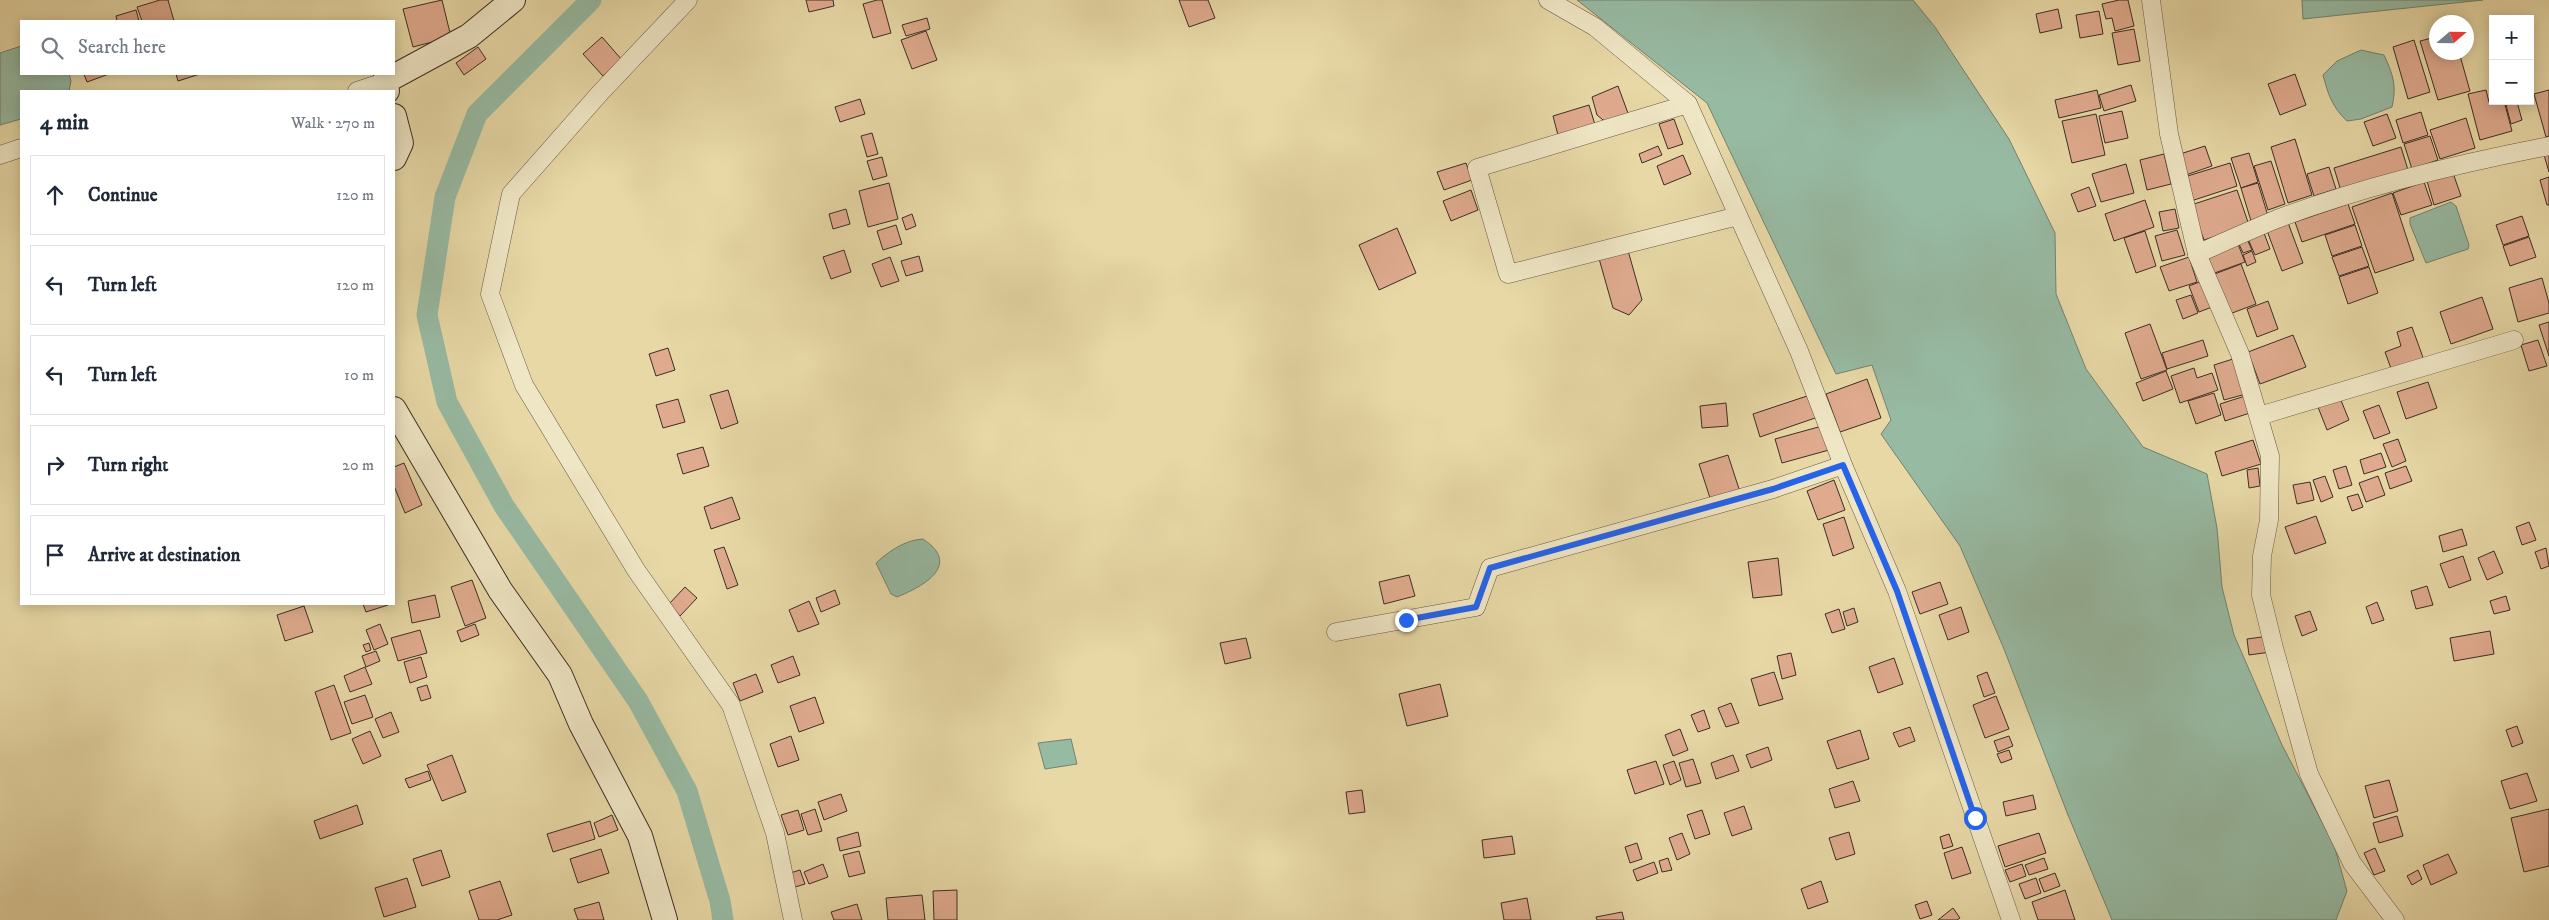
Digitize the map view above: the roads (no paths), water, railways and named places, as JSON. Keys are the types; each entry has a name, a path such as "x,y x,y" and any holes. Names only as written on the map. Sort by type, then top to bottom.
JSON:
{"street":[{"path":"364,90 385,87 469,36 513,0"},
{"path":"688,0 600,93 512,194 490,294 524,385 636,570 731,705 775,833 793,920"},
{"path":"1548,0 1594,27 1688,104 1799,351 1843,465 1909,624 2011,920"},
{"path":"2151,0 2169,134 2197,254 2240,354 2270,456 2269,520 2262,556 2261,595 2274,648 2313,783 2352,863 2395,920"},
{"path":"1688,104 1477,168 1508,274 1738,216"},
{"path":"395,119 402,143 395,156"},
{"path":"2197,254 2279,219 2364,192 2486,158 2549,146"},
{"path":"0,155 20,148"},
{"path":"2259,416 2514,340"},
{"path":"395,411 500,590 560,675 581,724 640,836 665,920"},
{"path":"1336,632 1476,607 1490,568 1773,489 1843,465"}],"waterway":[{"path":"591,0 477,114 445,197 427,315 447,402 504,506 638,701 687,791 720,901 723,920"}]}
